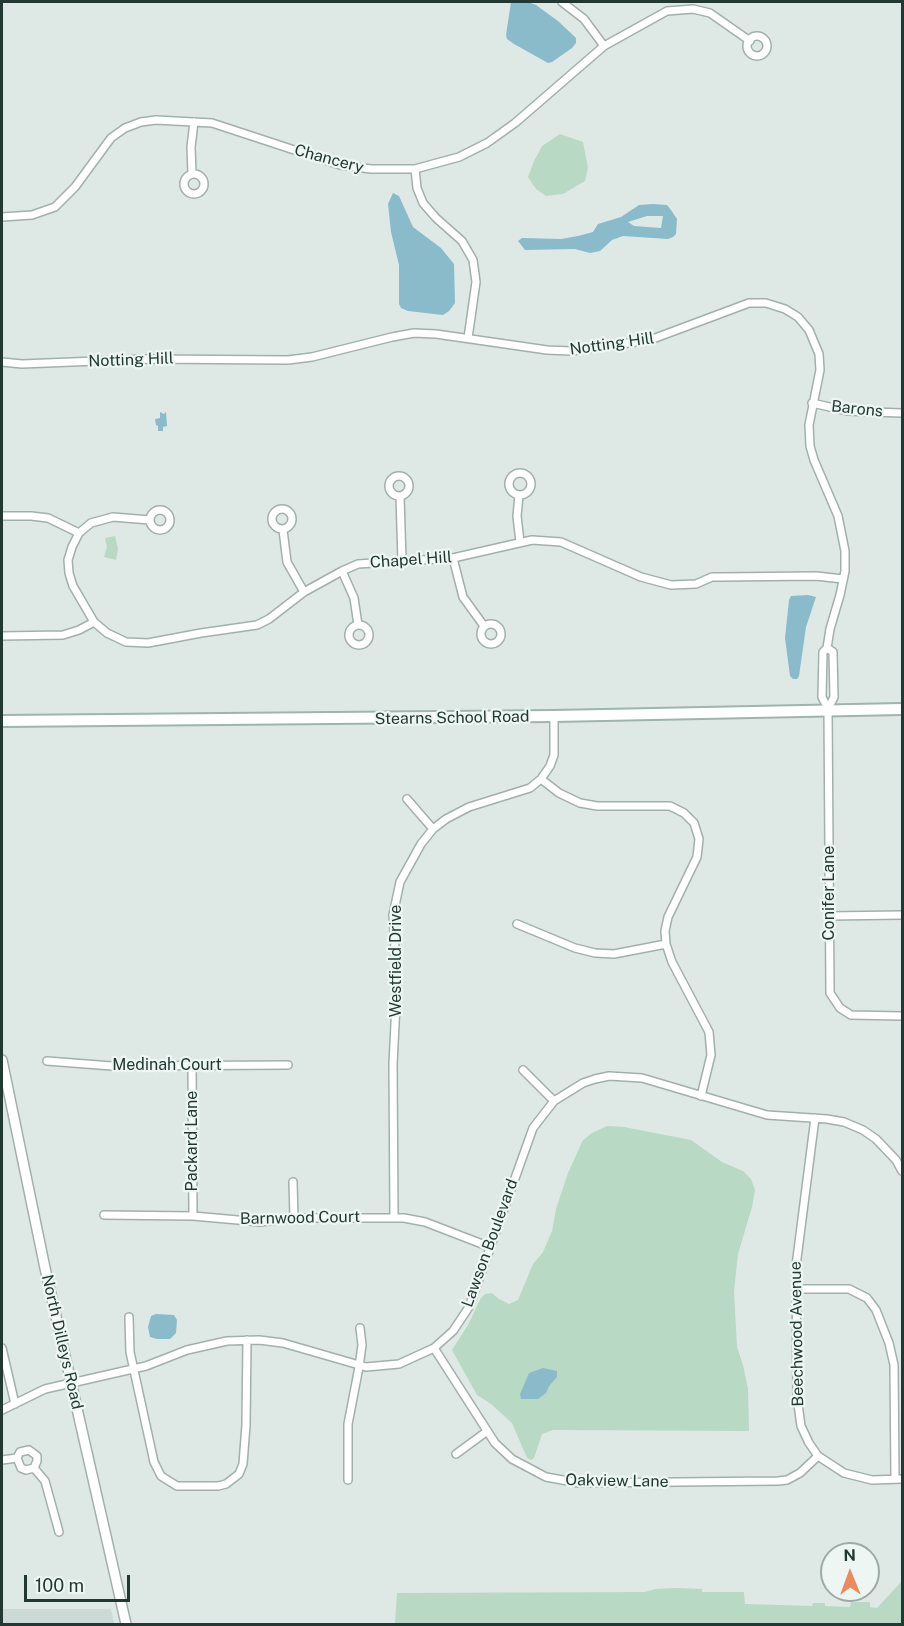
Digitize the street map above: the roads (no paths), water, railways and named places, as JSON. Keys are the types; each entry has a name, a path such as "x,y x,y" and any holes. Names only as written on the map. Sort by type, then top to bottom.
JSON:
{"main road":[{"name":"Stearns School Road","path":"2,721 554,716 903,709"}],"street":[{"path":"562,2 584,19 604,46"},
{"name":"Chancery","path":"2,217 32,215 55,207 75,187 105,144 125,128 147,120 194,122 221,126 340,165 371,170 415,169 459,157 494,139 604,46 661,14 682,8 710,13 750,41"},
{"path":"192,174 191,147 194,122"},
{"path":"415,169 417,188 423,203 429,212 462,241 473,260 476,282 468,338"},
{"name":"Notting Hill","path":"2,362 22,364 146,359 283,361 312,357 403,334 436,334 548,350 573,351 650,340 741,305 766,303 792,313 803,322 813,337 819,354 820,370 808,425 810,446 841,525 845,551 843,579 827,648 823,652 822,697 828,709"},
{"name":"Barons","path":"812,403 847,411 902,413"},
{"path":"519,495 517,516 520,542"},
{"path":"400,496 402,561"},
{"path":"2,516 48,518 79,533 91,523 107,518 150,520"},
{"path":"283,530 287,562 304,592"},
{"name":"Chapel Hill","path":"79,533 70,554 69,573 73,586 94,622 107,633 133,644 257,625 269,619 304,592 342,570 366,563 453,558 520,542 541,540 561,542 641,577 670,585 696,584 721,576 816,576 843,579"},
{"path":"453,558 463,597 484,626"},
{"path":"342,570 354,598 358,625"},
{"path":"2,636 63,635 94,622"},
{"name":"Notting Hill","path":"827,648 833,652 834,698 828,709"},
{"name":"Conifer Lane","path":"828,709 829,987 835,1003 851,1015 903,1016"},
{"path":"554,716 554,755 541,779 559,793 580,803 597,806 670,806 691,819 698,834 697,857 668,917 665,931 666,944 672,962 709,1032 711,1054 700,1096"},
{"name":"Westfield Drive","path":"394,1217 393,1064 397,984 393,915 400,882 421,844 446,819 469,807 530,788 541,779"},
{"path":"407,799 434,830"},
{"path":"829,916 903,915"},
{"path":"517,924 575,948 595,953 614,954 666,944"},
{"name":"North Dilleys Road","path":"2,1060 126,1624"},
{"name":"Medinah Court","path":"47,1061 112,1066 288,1065"},
{"name":"Packard Lane","path":"192,1065 193,1216"},
{"path":"523,1070 554,1101"},
{"name":"Lawson Boulevard","path":"2,1410 45,1389 133,1369 207,1345 247,1340 283,1343 360,1366 379,1367 399,1364 434,1348 453,1330 469,1307 528,1139 544,1112 554,1101 583,1083 609,1076 642,1078 767,1116 844,1122 863,1130 899,1158 903,1171"},
{"name":"Beechwood Avenue","path":"815,1118 796,1254 797,1412 808,1443 818,1456 844,1473 872,1480 899,1479"},
{"path":"293,1182 294,1218"},
{"name":"Barnwood Court","path":"104,1215 193,1216 260,1222 294,1218 394,1217 424,1222 490,1247"},
{"path":"796,1289 849,1288 861,1293 876,1310 890,1343 894,1365 899,1479"},
{"path":"129,1317 130,1352 154,1462 161,1476 177,1486 218,1486 239,1474 245,1459 247,1340"},
{"path":"348,1480 348,1424 360,1366 362,1346 360,1328"},
{"path":"2,1348 15,1404"},
{"name":"Oakview Lane","path":"434,1348 486,1432 503,1451 524,1467 546,1477 579,1483 778,1481 787,1480 800,1473 818,1456"},
{"path":"456,1454 486,1432"},
{"path":"2,1460 17,1458 24,1450 32,1450 37,1456 34,1468"},
{"path":"17,1458 21,1468 26,1470 34,1468"},
{"path":"34,1468 45,1481 59,1532"}],"water":[{"path":"511,2 528,2 536,5 576,38 576,43 548,63 514,44 507,39 506,35"},
{"path":"393,193 399,196 413,227 441,248 454,264 455,303 443,315 408,311 401,308 399,304 399,265 391,232 388,204"},
{"path":"639,205 667,205 677,219 676,234 668,239 623,236 612,240 600,251 590,253 575,249 525,250 518,241 522,238 561,239 593,232 598,224 621,217","holes":["647,216 663,216 661,228 634,226 628,222"]},
{"path":"160,412 164,414 166,412 167,426 163,427 163,431 158,431 155,419 160,418"},
{"path":"791,596 816,597 806,627 799,676 793,679 790,676 785,638 789,600"},
{"path":"174,1315 177,1320 176,1333 170,1339 150,1337 148,1327 151,1316"},
{"path":"543,1368 557,1371 557,1377 546,1393 538,1399 521,1399 520,1394 529,1373"}]}
